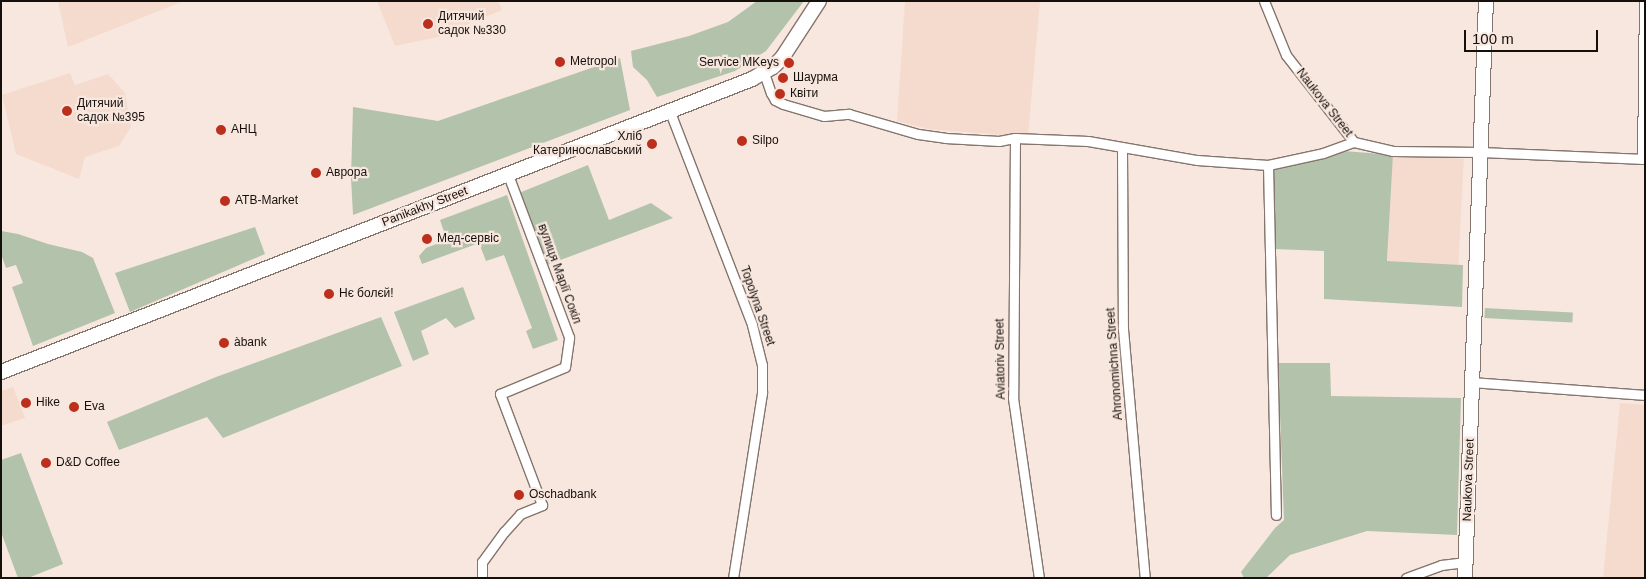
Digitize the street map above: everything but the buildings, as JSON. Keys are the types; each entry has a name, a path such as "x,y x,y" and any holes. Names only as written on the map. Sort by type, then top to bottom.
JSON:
{"street":[{"name":"Panikakhy Street","path":"1,372 670,112 764,73 782,58 818,1"},
{"name":"Naukova Street","path":"1465,578 1486,1"},
{"path":"1643,159 1644,1"},
{"name":"Naukova Street","path":"1266,2 1286,55 1354,142 1393,151 1480,152 1643,159"},
{"path":"764,73 775,100 816,114 832,116 849,114 918,134 999,141 1014,138 1088,141 1122,149 1226,163 1268,165 1323,154 1354,142"},
{"name":"Topolyna Street","path":"670,112 752,324 762,365 762,393 733,578"},
{"name":"Aviatoriv Street","path":"1014,138 1013,398 1039,578"},
{"name":"Ahronomichna Street","path":"1122,149 1124,329 1145,578"},
{"path":"1268,165 1276,515"},
{"name":"вулиця Марії Сокіл","path":"482,578 482,562 504,532 520,514 542,505 500,394 565,367 569,337 508,175"},
{"path":"1472,382 1645,395"},
{"path":"1406,578 1441,565 1466,562"}],"shaded area":[{"path":"58,1 184,1 68,47"},
{"name":"Дитячий садок №330","path":"377,1 498,1 502,10 438,37 395,46"},
{"path":"905,1 1040,1 1028,137 928,129 897,121"},
{"name":"Дитячий садок №395","path":"70,73 75,85 108,74 125,93 131,127 119,146 85,157 79,179 16,154 2,95"},
{"path":"1393,155 1464,159 1458,265 1387,261"},
{"path":"13,387 25,418 1,426 1,391"},
{"path":"1620,403 1645,405 1645,578 1603,578"}],"green space":[{"path":"757,1 804,1 766,51 735,71 657,97 647,80 633,67 631,51 689,36 728,22"},
{"path":"620,58 630,110 353,215 351,178 353,107 438,121"},
{"path":"1344,151 1393,155 1387,261 1463,265 1462,307 1324,299 1324,251 1275,249 1271,168"},
{"path":"588,165 609,220 651,203 673,218 547,265 519,193"},
{"path":"507,195 558,340 533,349 526,331 532,328 504,255 486,261 479,243 422,264 419,256 426,248 444,241 448,244 440,220"},
{"path":"255,227 265,254 130,312 115,273"},
{"path":"1,231 82,252 93,258 115,313 33,346 12,287 23,283 16,265 6,268 1,254"},
{"path":"463,287 475,319 455,328 446,318 421,331 429,354 413,361 394,312"},
{"path":"1485,308 1573,313 1572,323 1484,318"},
{"path":"381,317 402,366 223,438 207,417 119,450 107,422 216,377"},
{"path":"1278,363 1330,363 1331,396 1461,398 1457,535 1367,531 1290,555 1266,578 1244,578 1241,572 1275,528 1284,520"},
{"path":"21,453 63,564 28,578 18,578 1,532 1,460"}],"place":[{"name":"Дитячий садок №330","path":"428,24"},
{"name":"Metropol","path":"560,62"},
{"name":"Service MKeys","path":"789,63"},
{"name":"Шаурма","path":"783,78"},
{"name":"Квіти","path":"780,94"},
{"name":"Дитячий садок №395","path":"67,111"},
{"name":"АНЦ","path":"221,130"},
{"name":"Silpo","path":"742,141"},
{"name":"Хліб Катеринославський","path":"652,144"},
{"name":"Аврора","path":"316,173"},
{"name":"ATB-Market","path":"225,201"},
{"name":"Мед-сервіс","path":"427,239"},
{"name":"Нє болєй!","path":"329,294"},
{"name":"àbank","path":"224,343"},
{"name":"Hike","path":"26,403"},
{"name":"Eva","path":"74,407"},
{"name":"D&D Coffee","path":"46,463"},
{"name":"Oschadbank","path":"519,495"}]}
